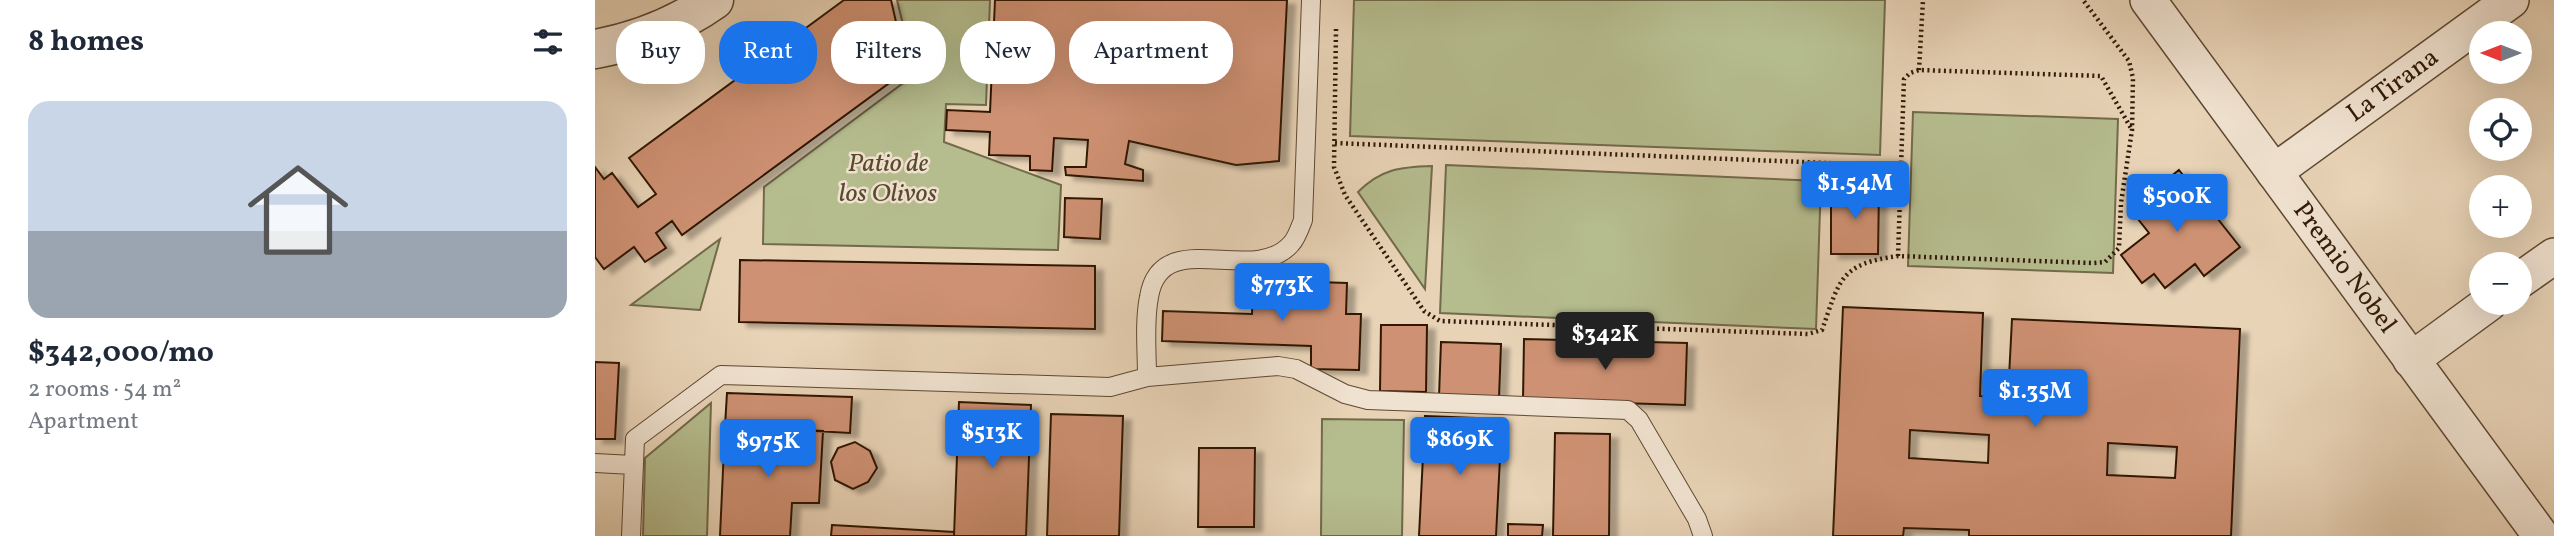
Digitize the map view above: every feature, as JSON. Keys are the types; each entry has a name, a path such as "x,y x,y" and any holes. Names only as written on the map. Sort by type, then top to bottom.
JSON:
{"street":[{"path":"595,49 649,36 695,13 713,0"},
{"name":"Premio Nobel","path":"2148,0 2541,536"},
{"name":"La Tirana","path":"2274,172 2511,0"},
{"path":"2532,272 2554,256"},
{"path":"2411,359 2472,315"},
{"path":"2547,536 2554,531"}],"lane":[{"path":"1147,377 1149,296 1163,267 1178,259 1250,261 1272,257 1291,244 1303,220 1311,0"},
{"path":"631,536 635,439 721,375 1109,387 1147,377 1278,366 1296,369 1345,394 1369,400 1628,410 1640,419 1697,519 1703,536"},
{"path":"595,463 633,465"}],"path":[{"path":"1919,70 1923,0"},
{"path":"1336,26 1334,167 1345,195 1424,311 1440,321 1808,334 1822,330 1838,285 1848,273 1871,260 1898,257 2092,263 2105,262 2119,248 2121,203 2132,130 2133,78 2129,61 2084,0"},
{"path":"1898,257 1904,79 1910,73 1919,70 2101,76 2132,130"},
{"path":"1335,143 1901,166"}],"green space":[{"name":"Patio de los Olivos","path":"897,0 990,0 989,21 960,21 960,84 987,84 986,105 946,104 944,142 1061,185 1058,250 763,244 764,187 902,84 946,84 946,21 902,21"},
{"path":"1354,0 1885,0 1880,155 1350,136"},
{"path":"1913,112 2118,119 2113,273 1908,266"},
{"path":"1446,165 1821,181 1816,329 1440,313"},
{"path":"1432,166 1425,289 1358,192 1383,174 1410,167"},
{"path":"720,239 700,310 631,305"},
{"path":"711,403 707,536 643,536 645,458"},
{"path":"1322,419 1404,420 1402,536 1321,536"}],"building":[{"path":"844,0 891,0 896,21 831,21 831,84 888,84 682,235 672,221 656,233 666,248 645,262 634,247 604,269 595,257 595,167 604,179 612,173 638,207 656,194 629,158 730,84 817,84 815,21"},
{"path":"995,0 1287,0 1279,161 1236,165 1129,141 1125,164 1143,170 1143,181 1066,175 1065,167 1086,167 1088,140 1054,138 1052,171 1030,170 1030,156 989,155 990,132 946,130 947,110 990,112 991,84 1055,84 1055,21 994,21"},
{"path":"2179,170 2240,247 2204,276 2195,264 2165,288 2154,274 2142,283 2121,255 2149,233 2130,209"},
{"path":"1831,188 1879,189 1878,254 1831,254"},
{"path":"1065,198 1102,199 1100,239 1064,237"},
{"path":"740,260 1095,266 1095,329 739,322"},
{"path":"1253,280 1347,283 1346,314 1361,314 1359,370 1311,369 1311,346 1162,341 1163,311 1252,314"},
{"path":"1843,307 1983,313 1980,396 2008,397 2012,319 2240,329 2231,536 1969,536 1969,530 1904,528 1903,536 1833,536","holes":["1910,430 1989,435 1988,463 1909,458","2108,443 2177,447 2175,478 2107,475"]},
{"path":"1381,325 1427,325 1426,392 1380,391"},
{"path":"1524,339 1687,343 1685,405 1523,400"},
{"path":"1441,342 1501,344 1499,398 1439,396"},
{"path":"595,362 619,363 615,439 595,439"},
{"path":"727,393 852,397 850,433 725,426"},
{"path":"959,402 1031,405 1026,536 954,536"},
{"path":"1051,414 1123,416 1119,536 1047,536"},
{"path":"1425,416 1502,419 1496,536 1419,536"},
{"path":"725,426 823,431 819,503 792,503 790,536 720,536"},
{"path":"1555,433 1610,434 1609,536 1553,536"},
{"path":"855,442 870,451 877,468 868,482 853,489 835,480 831,462 838,448"},
{"path":"1199,448 1255,448 1254,527 1198,527"},
{"path":"1508,524 1543,525 1542,536 1508,536"},
{"path":"832,525 954,532 954,536 831,536"}]}
